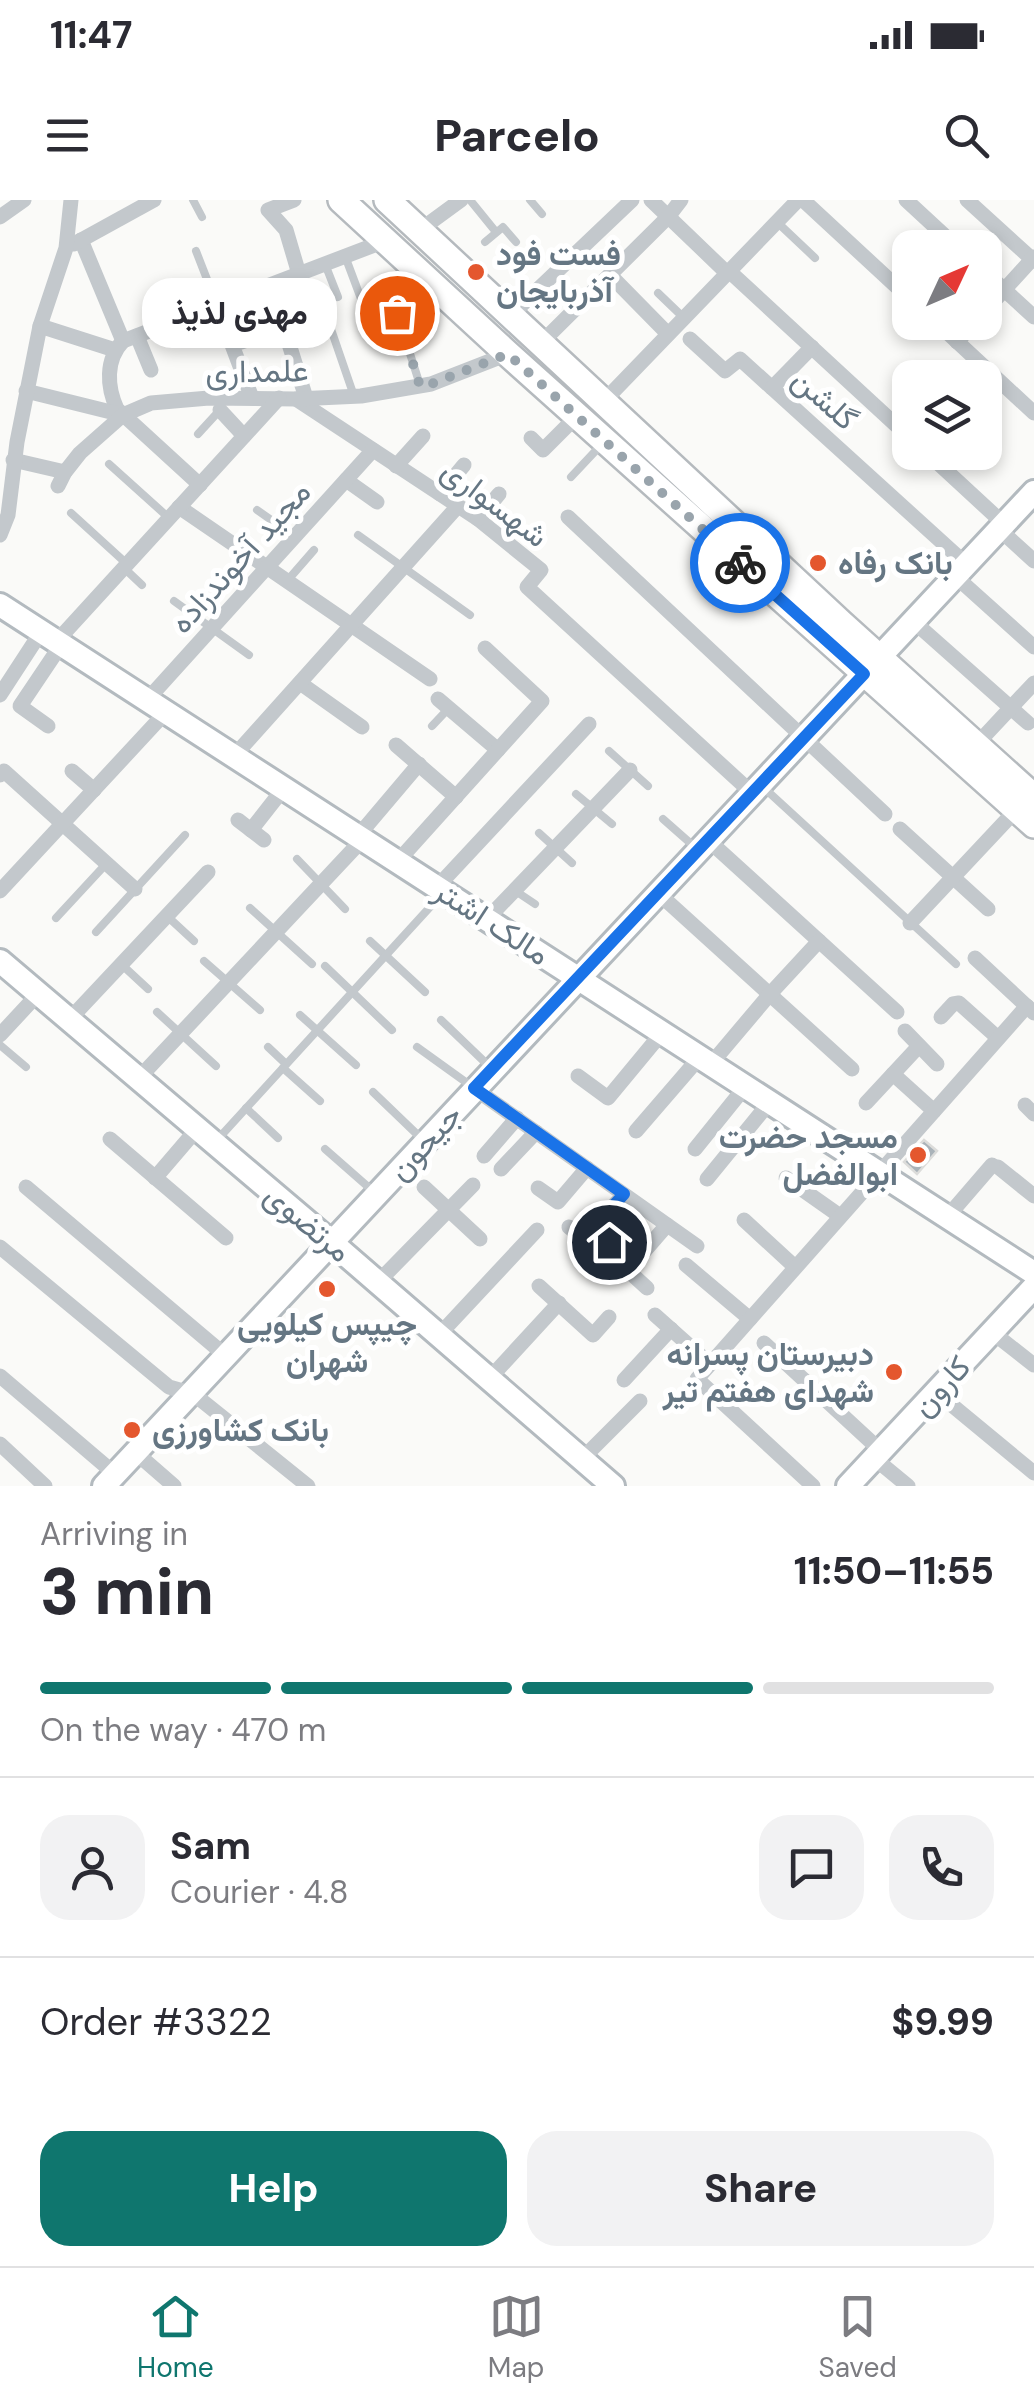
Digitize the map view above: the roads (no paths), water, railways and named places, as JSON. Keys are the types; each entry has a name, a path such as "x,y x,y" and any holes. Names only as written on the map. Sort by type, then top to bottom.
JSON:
{"main road":[{"path":"341,200 605,441 825,623 1029,801"},
{"path":"403,212 604,400 825,623"},
{"name":"جیحون","path":"110,1480 1034,492"},
{"name":"مالک اشتر","path":"0,606 1034,1273"},
{"path":"871,665 976,745 1029,801"},
{"name":"مرتضوی","path":"0,961 614,1486"},
{"name":"کارون","path":"848,1486 1034,1286"}],"street":[{"path":"0,217 24,200"},
{"path":"0,535 8,515 14,460 40,326 66,248 71,200"},
{"path":"66,248 124,207 154,200"},
{"path":"294,200 268,210 286,230 297,274"},
{"path":"403,212 462,200"},
{"path":"510,315 632,200"},
{"path":"651,200 892,421"},
{"path":"540,343 681,200"},
{"path":"771,200 781,217"},
{"path":"604,400 800,200 892,283"},
{"path":"906,200 938,230"},
{"path":"967,200 1033,259 1004,290 1034,316"},
{"path":"81,240 125,342 153,376 163,401"},
{"path":"40,326 125,342 385,241"},
{"path":"610,275 668,334"},
{"path":"217,305 252,398"},
{"path":"241,342 284,328 302,399"},
{"name":"گلشن","path":"690,339 725,371 740,358 960,570 1034,648"},
{"path":"125,342 109,384 113,401 123,415 200,484"},
{"path":"957,342 1034,413"},
{"path":"772,388 812,347"},
{"name":"علمداری","path":"14,460 61,479 80,453 123,415 140,407 163,401 354,396 431,384 508,354"},
{"path":"26,391 123,415"},
{"path":"0,696 279,398"},
{"name":"شهسواری","path":"302,399 478,519 541,570 527,587 756,789"},
{"path":"220,410 244,436"},
{"path":"542,449 577,416"},
{"path":"396,466 423,436"},
{"name":"مجید آخوندزاده","path":"0,891 94,790 212,629 373,450"},
{"path":"440,494 464,465"},
{"path":"944,470 1034,561"},
{"path":"346,480 377,502"},
{"path":"478,519 499,494"},
{"path":"234,756 458,506"},
{"path":"174,512 267,568 430,678"},
{"path":"568,517 885,814"},
{"path":"913,620 1028,723"},
{"path":"48,726 20,706 53,639"},
{"path":"398,861 542,701 485,648"},
{"path":"300,683 362,727"},
{"path":"976,745 1034,683"},
{"path":"444,703 498,750"},
{"path":"441,889 588,724"},
{"path":"396,745 456,797"},
{"path":"138,1079 320,884 419,764"},
{"path":"487,919 630,770"},
{"path":"72,772 94,790"},
{"path":"2,773 135,889"},
{"path":"251,830 284,788"},
{"path":"910,923 1029,801"},
{"path":"900,829 988,909"},
{"path":"703,845 897,1012"},
{"path":"68,1020 208,872"},
{"path":"658,893 852,1069"},
{"path":"636,1130 819,941"},
{"path":"813,1486 696,1379 998,1038 1030,1010 975,958"},
{"path":"0,1035 38,994"},
{"path":"940,1017 956,1002 998,1038"},
{"path":"904,1032 937,1064"},
{"path":"578,1076 608,1098 661,1034"},
{"path":"866,1103 919,1046"},
{"path":"893,1074 934,1110"},
{"path":"695,1149 746,1087"},
{"path":"474,1088 697,1246"},
{"path":"707,1179 768,1103"},
{"path":"484,1156 517,1118"},
{"path":"502,1170 536,1132"},
{"path":"155,1178 206,1136"},
{"path":"110,1139 226,1238"},
{"path":"948,1216 995,1166 1034,1196"},
{"path":"538,1188 558,1202 587,1168"},
{"path":"786,1178 840,1216"},
{"path":"378,1282 474,1185"},
{"path":"26,1187 226,1356"},
{"path":"424,1187 480,1239"},
{"path":"570,1227 583,1238 624,1194"},
{"path":"744,1220 796,1267"},
{"path":"628,1270 667,1225"},
{"path":"594,1227 647,1288"},
{"path":"439,1335 536,1230"},
{"path":"0,1247 170,1388 190,1394 212,1408 308,1486"},
{"path":"686,1265 750,1319"},
{"path":"540,1286 593,1335 609,1317"},
{"path":"490,1379 558,1304"},
{"path":"655,1315 710,1364"},
{"path":"624,1380 671,1330"},
{"path":"992,1332 1034,1365"},
{"path":"764,1343 908,1486"},
{"path":"0,1376 110,1480"},
{"path":"936,1392 1034,1473"},
{"path":"582,1459 640,1401"},
{"path":"0,1444 45,1486"},
{"path":"136,1452 174,1486"}],"lane":[{"path":"194,200 202,217"},
{"path":"470,200 496,232"},
{"path":"530,200 542,214"},
{"path":"781,217 815,258"},
{"path":"484,242 503,227 516,242"},
{"path":"196,251 217,305"},
{"path":"345,256 366,312"},
{"path":"325,264 338,297"},
{"path":"297,274 304,299"},
{"path":"658,293 684,318"},
{"path":"322,303 354,396"},
{"path":"397,313 420,386"},
{"path":"178,320 186,343"},
{"path":"198,434 220,410"},
{"path":"571,477 605,441"},
{"path":"109,464 174,512"},
{"path":"257,510 295,537"},
{"path":"71,513 142,585"},
{"path":"358,534 470,616"},
{"path":"288,582 314,550"},
{"path":"174,601 249,654"},
{"path":"432,726 444,703"},
{"path":"609,750 648,786"},
{"path":"756,789 956,964"},
{"path":"576,794 612,824"},
{"path":"663,819 703,845"},
{"path":"539,833 572,862"},
{"path":"96,932 185,836"},
{"path":"296,859 346,908"},
{"path":"56,918 106,864"},
{"path":"206,1136 246,1108 441,889"},
{"path":"514,890 535,904"},
{"path":"250,908 312,964"},
{"path":"166,916 194,941"},
{"path":"370,941 425,992"},
{"path":"204,961 260,1010"},
{"path":"121,964 148,990"},
{"path":"326,966 392,1030"},
{"path":"157,1012 216,1066"},
{"path":"300,1015 356,1065"},
{"path":"441,1020 493,1069"},
{"path":"0,1045 26,1067"},
{"path":"268,1047 320,1101"},
{"path":"417,1047 474,1088"},
{"path":"373,1092 425,1142"},
{"path":"246,1108 278,1138"},
{"path":"325,1149 376,1194"}],"place":[{"name":"فست فود آذربایجان","path":"476,272"},
{"name":"مهدی لذیذ","path":"397,313"},
{"name":"بانک رفاه","path":"818,563"},
{"name":"مسجد حضرت ابوالفضل","path":"918,1155"},
{"name":"چیپس کیلویی شهران","path":"327,1289"},
{"name":"دبیرستان پسرانه شهدای هفتم تیر","path":"894,1372"},
{"name":"بانک کشاورزی","path":"132,1430"}]}
